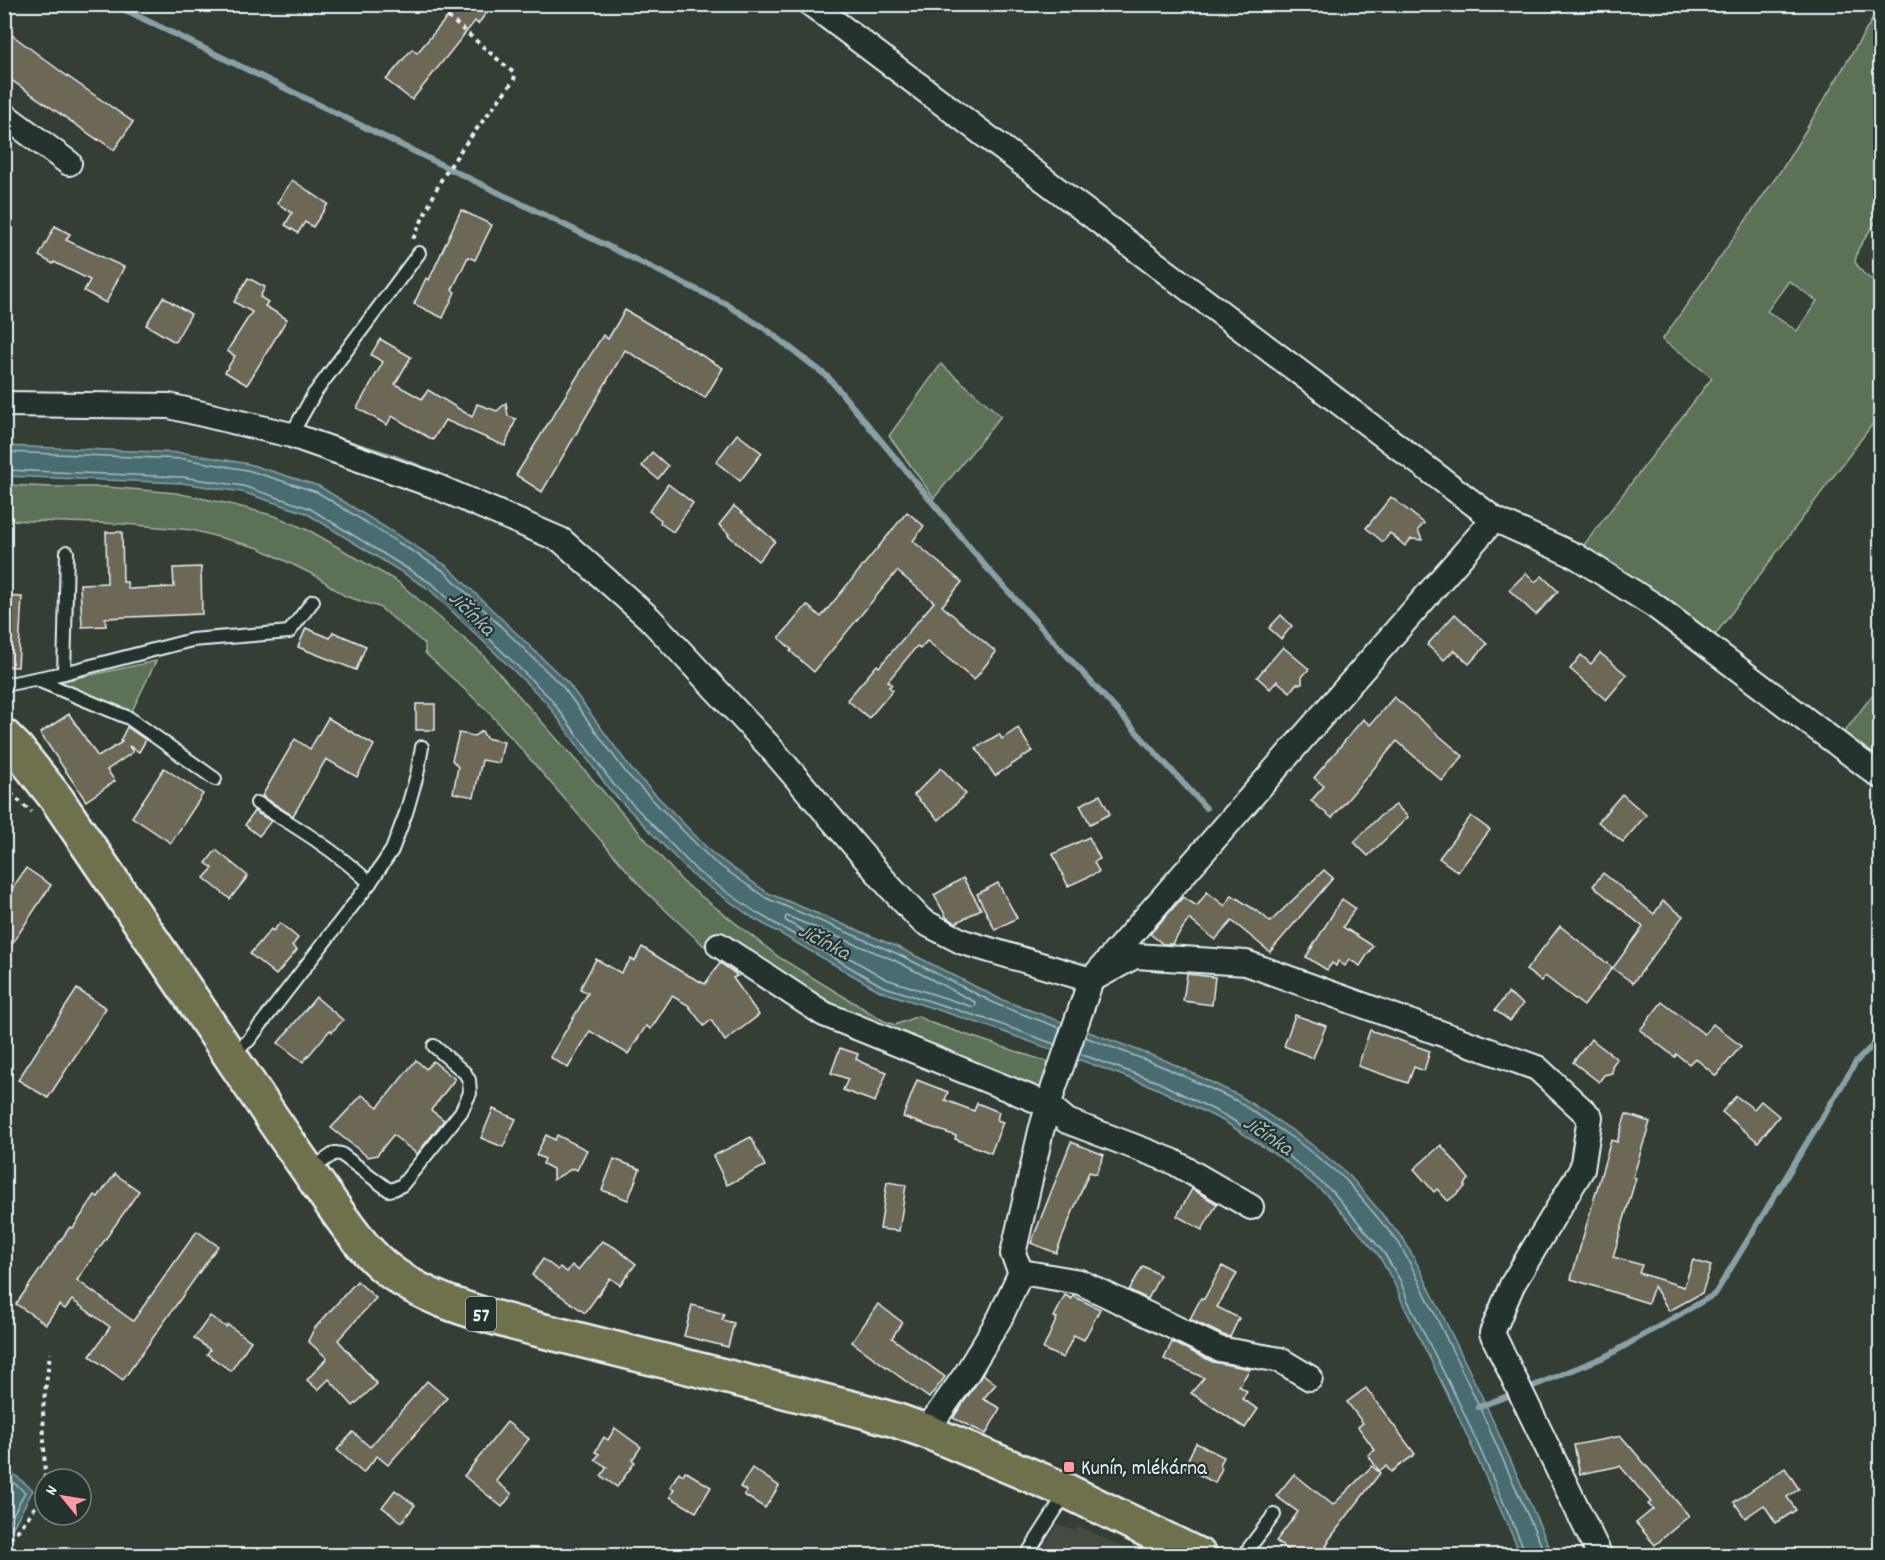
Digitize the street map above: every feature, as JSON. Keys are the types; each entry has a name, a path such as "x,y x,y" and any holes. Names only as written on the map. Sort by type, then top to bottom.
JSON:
{"main road":[{"name":"57","path":"4,736 56,798 309,1171 364,1247 384,1266 430,1295 480,1314 864,1411 926,1431 1067,1491 1167,1544 1200,1556"}],"street":[{"path":"811,4 1494,519 1576,556 1654,606 1881,776"},
{"path":"4,115 69,163"},
{"path":"4,404 170,406 291,435 433,485 561,540 649,618 902,892 922,921 963,942 1087,991"},
{"path":"926,1431 978,1355 1000,1317 1021,1272 1013,1254 1041,1131 1087,991 1494,519"},
{"path":"719,945 824,1014 1051,1096 1067,1121 1172,1161 1251,1207"},
{"path":"1087,991 1135,956 1246,963 1537,1068 1590,1117 1582,1169 1512,1285 1492,1333 1600,1556"},
{"path":"1021,1272 1080,1282 1219,1349 1280,1360 1310,1378"}],"lane":[{"path":"291,435 314,394 419,253"},
{"path":"64,673 68,552"},
{"path":"4,685 64,673 192,640 289,632 313,601"},
{"path":"36,679 129,718 215,779"},
{"path":"229,1054 248,1041 370,883 392,850 417,775 422,747"},
{"path":"257,803 350,863 370,883"},
{"path":"309,1171 335,1153 341,1154 389,1190 402,1185 460,1112 470,1093 469,1080 465,1072 434,1046"},
{"path":"1026,1556 1067,1491"},
{"path":"1243,1556 1274,1515"}],"path":[{"path":"419,253 410,245 441,180 463,147 514,81 516,74 433,4"},
{"path":"4,787 35,816"},
{"path":"45,1467 43,1409 50,1353"},
{"path":"4,1545 33,1510"}],"shaded area":[{"path":"1058,1524 1076,1531 1079,1526 1135,1555 1038,1555"}],"green space":[{"path":"1880,7 1880,215 1858,249 1855,262 1863,273 1880,286 1880,414 1712,639 1580,550 1712,378 1662,340 1784,166","holes":["1789,281 1817,301 1797,331 1767,311"]},
{"path":"941,364 1001,416 934,498 889,436"},
{"path":"318,431 388,453 440,473 437,477"},
{"path":"5,485 107,487 176,493 234,505 275,516 312,532 398,582 482,654 683,882 780,958 884,1021 895,1025 918,1016 931,1023 1051,1063 1030,1109 821,1026 746,974 737,976 724,958 703,945 645,891 488,711 425,653 425,644 379,607 345,596 316,576 259,548 192,530 124,524 5,520"},
{"path":"156,661 131,713 66,686 63,681"},
{"path":"1880,685 1880,762 1842,735"}],"water":[{"name":"Jičínka","path":"5,446 185,453 249,464 319,486 447,566 568,683 632,770 712,853 768,893 900,948 1000,999 1167,1061 1240,1096 1301,1136 1349,1175 1404,1240 1485,1403 1553,1555 1521,1555 1458,1416 1379,1256 1328,1196 1284,1160 1225,1122 1156,1088 990,1027 880,991 753,918 691,874 609,789 546,702 429,589 306,513 242,492 182,483 5,476"},
{"path":"5,1467 33,1490 13,1527 5,1534"}],"building":[{"path":"453,4 493,4 478,24 475,21 412,100 386,80 412,49 417,53 456,7"},
{"path":"12,35 133,122 114,150 4,75 4,45"},
{"path":"292,180 328,204 313,227 305,222 298,233 285,225 292,213 277,203"},
{"path":"461,210 492,225 475,260 468,257 452,290 455,292 443,318 414,304 426,278 429,280"},
{"path":"55,226 70,234 66,240 124,267 106,303 84,291 90,280 39,256"},
{"path":"248,278 265,287 260,297 268,302 265,306 287,319 247,385 225,372 235,356 227,351 252,312 234,302"},
{"path":"163,297 191,314 175,342 146,325"},
{"path":"625,310 723,368 705,398 625,350 542,492 516,475 603,335 608,339"},
{"path":"380,339 411,357 395,384 422,399 428,390 472,417 477,404 497,411 506,403 508,416 516,419 505,446 445,420 433,440 392,416 387,425 357,408 383,362 371,355"},
{"path":"737,434 762,453 740,481 716,462"},
{"path":"652,452 668,466 658,479 642,466"},
{"path":"668,484 693,503 673,532 649,511"},
{"path":"1391,497 1424,523 1418,530 1422,540 1411,539 1405,546 1390,533 1383,542 1366,528"},
{"path":"734,506 775,541 758,561 719,525"},
{"path":"907,512 924,526 913,541 962,582 942,606 996,652 974,680 927,641 920,649 917,646 888,681 892,684 889,687 893,690 869,718 847,700 877,665 879,667 934,602 897,571 814,672 779,638 807,605 821,617"},
{"path":"106,532 122,532 123,582 127,582 128,589 174,587 173,568 201,567 202,614 105,618 106,626 82,627 80,584 107,583"},
{"path":"1526,573 1535,582 1542,576 1558,591 1536,615 1509,590"},
{"path":"4,596 22,597 18,667 4,666"},
{"path":"1455,614 1487,644 1469,664 1454,650 1444,660 1427,645"},
{"path":"1281,615 1292,626 1281,639 1269,628"},
{"path":"306,628 330,638 333,632 366,646 356,670 298,647"},
{"path":"1283,647 1309,669 1302,677 1302,684 1296,684 1290,692 1277,681 1270,689 1257,677"},
{"path":"1600,653 1627,675 1606,700 1570,669 1581,655 1591,664"},
{"path":"1394,697 1463,756 1442,781 1397,741 1332,818 1311,801 1324,786 1314,778 1363,719 1370,725"},
{"path":"416,704 435,704 435,730 416,730"},
{"path":"69,714 98,757 122,742 120,741 127,727 146,740 139,752 129,746 133,752 107,770 115,781 86,801 40,733"},
{"path":"328,718 374,745 357,777 326,759 293,816 262,796 295,739 310,749"},
{"path":"1018,728 1032,751 995,776 976,748 999,734 1002,739"},
{"path":"482,731 486,738 504,742 499,763 482,760 474,797 453,793 458,767 452,760 459,733 474,736"},
{"path":"164,768 203,794 171,843 132,817"},
{"path":"941,768 966,794 939,820 914,795"},
{"path":"1622,794 1646,815 1623,842 1598,822"},
{"path":"1100,795 1110,814 1090,824 1080,805"},
{"path":"1396,805 1408,817 1368,856 1354,842 1380,816"},
{"path":"254,811 271,821 259,836 245,825"},
{"path":"1471,816 1490,830 1458,872 1439,858"},
{"path":"1089,837 1100,859 1094,862 1099,872 1068,886 1053,854"},
{"path":"216,850 248,876 230,899 204,878 213,868 206,863"},
{"path":"26,868 51,885 4,956 4,901"},
{"path":"1324,870 1333,878 1270,952 1232,921 1215,940 1189,919 1172,944 1163,944 1150,934 1183,897 1197,906 1207,892 1225,906 1232,895 1270,922"},
{"path":"1603,873 1654,914 1663,901 1683,916 1633,983 1612,968 1584,1006 1545,976 1541,981 1526,970 1560,926 1613,968 1643,927 1593,886"},
{"path":"963,878 981,909 956,923 947,918 934,895"},
{"path":"998,883 1017,918 995,930 977,894"},
{"path":"1342,899 1355,908 1343,927 1373,946 1360,966 1349,959 1345,966 1338,961 1336,966 1332,963 1327,970 1306,957"},
{"path":"280,923 298,938 292,946 297,950 276,975 250,954 271,929 273,931"},
{"path":"642,947 705,984 720,963 737,976 733,978 759,1015 725,1041 711,1020 704,1026 688,1005 672,996 651,1029 646,1026 628,1054 590,1031 568,1068 550,1057 588,993 580,989 596,959 621,973 631,959 635,961"},
{"path":"1187,974 1215,977 1212,1005 1183,1001"},
{"path":"77,989 106,1008 48,1098 18,1080"},
{"path":"1508,993 1523,1004 1510,1021 1495,1010"},
{"path":"316,997 343,1020 332,1032 330,1030 303,1062 278,1043"},
{"path":"1662,1002 1704,1034 1713,1024 1741,1046 1716,1076 1695,1058 1689,1064 1676,1054 1675,1057 1640,1030"},
{"path":"1295,1015 1326,1026 1313,1058 1284,1046"},
{"path":"1370,1030 1430,1051 1424,1071 1414,1067 1408,1083 1358,1066"},
{"path":"1591,1039 1617,1059 1612,1066 1612,1073 1604,1075 1599,1082 1573,1062"},
{"path":"840,1048 858,1054 856,1059 863,1063 887,1072 875,1102 843,1090 848,1079 831,1073"},
{"path":"416,1060 426,1069 433,1061 455,1079 431,1110 444,1120 417,1154 393,1135 377,1155 368,1157 331,1128 362,1095 378,1107"},
{"path":"917,1080 948,1092 945,1100 974,1111 977,1103 999,1112 997,1120 1003,1122 991,1153 955,1139 956,1136 903,1117"},
{"path":"1736,1096 1754,1109 1761,1101 1779,1116 1758,1142 1722,1112"},
{"path":"493,1109 516,1119 503,1147 481,1138"},
{"path":"1626,1114 1650,1122 1633,1177 1636,1178 1613,1257 1642,1265 1639,1273 1684,1287 1693,1260 1711,1266 1702,1293 1669,1311 1654,1286 1648,1303 1571,1279 1611,1140 1617,1142"},
{"path":"546,1135 555,1140 557,1135 587,1150 577,1170 573,1168 553,1180 553,1169 543,1164 545,1159 536,1155"},
{"path":"751,1137 765,1166 727,1185 713,1156"},
{"path":"1071,1142 1104,1155 1096,1174 1089,1172 1056,1253 1031,1243"},
{"path":"1441,1145 1469,1179 1465,1187 1448,1201 1437,1189 1434,1192 1414,1169"},
{"path":"614,1159 640,1169 628,1200 602,1190"},
{"path":"115,1174 139,1191 77,1280 133,1321 197,1231 218,1246 123,1380 90,1356 110,1327 72,1300 65,1309 59,1305 46,1324 16,1304 70,1227 73,1228 95,1195 98,1197"},
{"path":"887,1182 906,1185 899,1231 880,1229"},
{"path":"1192,1189 1217,1204 1202,1230 1177,1216"},
{"path":"602,1241 636,1264 620,1285 610,1278 585,1313 532,1275 543,1259 558,1270 560,1267 567,1272 572,1265 578,1270"},
{"path":"1143,1266 1160,1275 1148,1299 1129,1290"},
{"path":"1222,1266 1237,1274 1217,1307 1239,1318 1230,1337 1190,1319"},
{"path":"357,1281 376,1298 338,1340 377,1384 353,1406 329,1379 318,1390 307,1380 327,1358 308,1341 314,1329"},
{"path":"1065,1295 1072,1299 1073,1296 1100,1309 1084,1340 1074,1335 1063,1358 1043,1349 1057,1318 1054,1317"},
{"path":"878,1304 902,1322 892,1338 945,1377 929,1398 852,1342"},
{"path":"692,1305 724,1314 722,1320 734,1323 728,1347 684,1336"},
{"path":"210,1316 251,1341 231,1371 207,1354 210,1350 194,1338"},
{"path":"1172,1342 1213,1362 1250,1369 1239,1386 1247,1391 1242,1399 1258,1409 1245,1428 1191,1393 1204,1378 1164,1359"},
{"path":"983,1374 996,1384 983,1399 1000,1408 986,1434 953,1418"},
{"path":"427,1381 447,1398 388,1465 377,1456 363,1473 337,1450 353,1432 370,1447"},
{"path":"1366,1388 1415,1454 1391,1472 1386,1466 1379,1471 1368,1455 1375,1450 1358,1427 1363,1423 1347,1402"},
{"path":"507,1422 529,1439 496,1481 512,1494 502,1507 464,1476"},
{"path":"615,1428 641,1447 632,1460 635,1462 617,1487 601,1476 607,1467 595,1460 599,1454 595,1452 604,1437 608,1440"},
{"path":"1621,1436 1689,1516 1655,1545 1636,1523 1653,1509 1648,1504 1651,1502 1620,1466 1580,1474 1574,1445"},
{"path":"1196,1443 1224,1457 1215,1483 1184,1467"},
{"path":"1372,1466 1380,1473 1326,1546 1338,1556 1295,1556 1276,1541 1298,1512 1276,1496 1294,1474 1333,1505"},
{"path":"752,1468 779,1486 765,1508 744,1495 747,1491 740,1487"},
{"path":"1785,1468 1799,1489 1787,1497 1796,1510 1776,1523 1764,1505 1745,1518 1734,1502"},
{"path":"685,1471 711,1487 696,1512 670,1497 674,1489 670,1487 679,1472 683,1475"},
{"path":"395,1490 415,1505 402,1522 382,1507"}],"waterway":[{"path":"113,4 726,304 767,330 828,377 987,568 1206,808"},
{"path":"1526,1389 1609,1355 1715,1294 1856,1062 1880,1038"},
{"path":"1478,1407 1516,1393"}],"place":[{"name":"Kunín, mlékárna","path":"1069,1467"}]}
